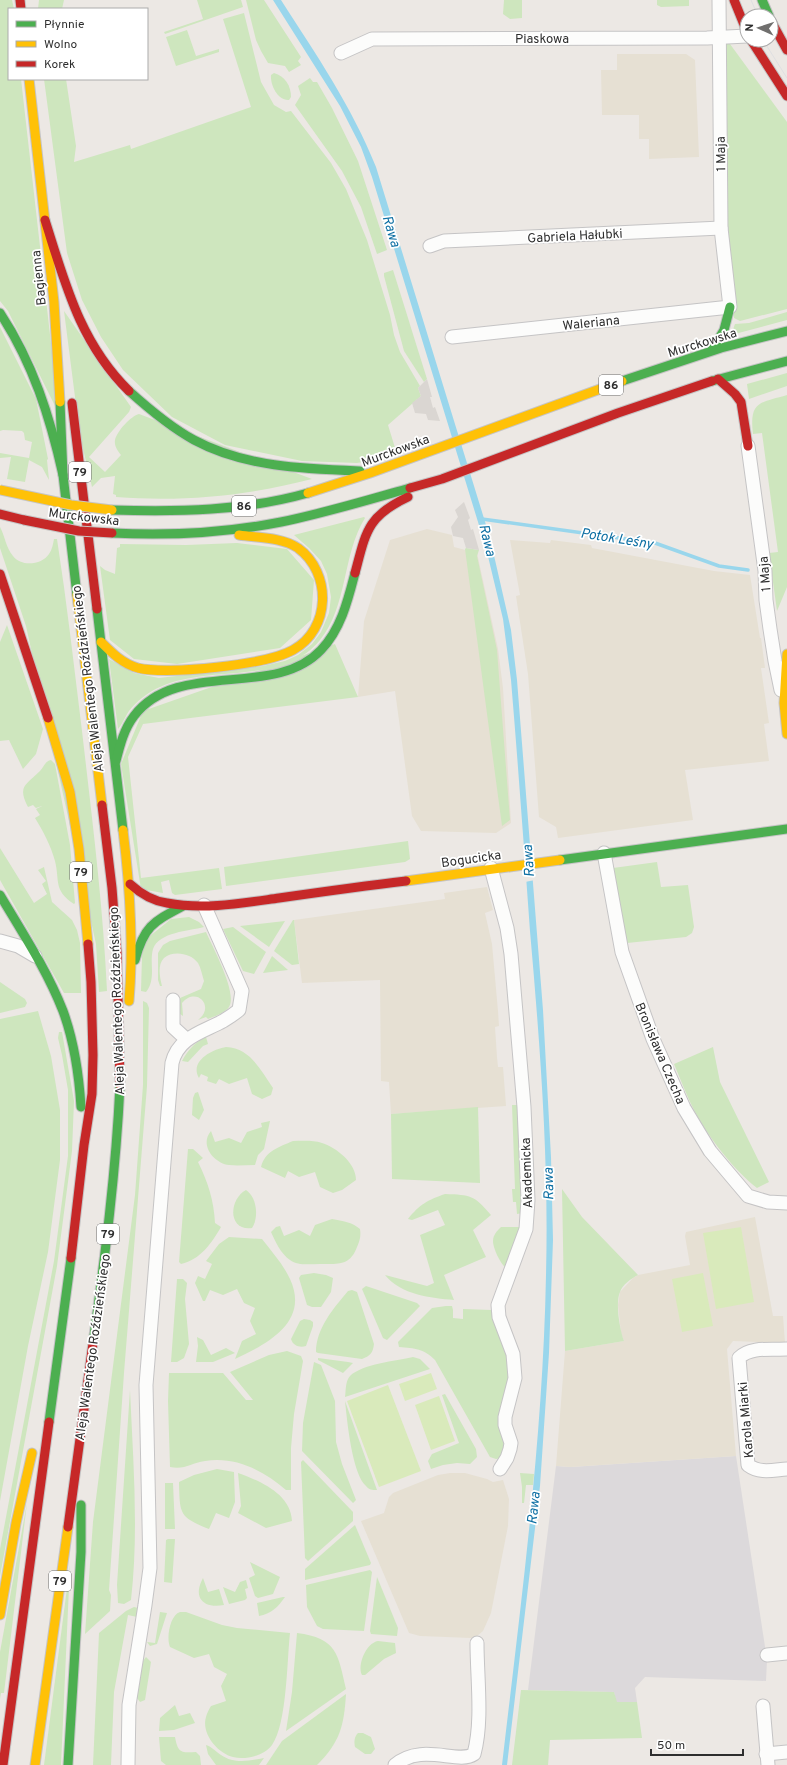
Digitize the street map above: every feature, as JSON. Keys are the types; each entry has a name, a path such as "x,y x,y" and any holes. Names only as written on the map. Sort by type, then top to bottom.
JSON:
{"main road":[{"path":"734,0 739,12"},
{"path":"779,36 787,50"},
{"path":"756,48 787,96"},
{"name":"Bagienna","path":"29,80 54,302 60,393 62,475"},
{"path":"45,220 73,307 81,325 108,368 142,404 193,439 219,452 242,459 301,469 372,472"},
{"path":"54,302 68,377"},
{"path":"712,350 725,331 729,320 730,306"},
{"path":"0,314 15,335 34,373 54,432 62,475"},
{"name":"Murckowska","path":"0,490 64,504 112,510 187,512 253,505 293,497 351,480 586,393 712,350 787,332"},
{"name":"86","path":"412,490 718,379 787,361"},
{"path":"718,379 736,394 741,402 748,446"},
{"name":"79","path":"71,392 130,884 132,972 121,1069"},
{"name":"Aleja Walentego Roździeńskiego","path":"35,1765 109,1225 117,1149 121,1069 117,953 112,888 62,475"},
{"path":"116,761 119,743 127,724 142,705 156,696 178,688 281,673 301,664 315,655 330,639 340,619 357,563 372,523 385,509 412,490"},
{"name":"Murckowska","path":"0,514 79,531 156,535 208,532 305,517 412,490"},
{"path":"101,642 113,654 129,665 146,670 163,672 251,661 278,656 294,650 303,642 318,623 322,613 324,594 321,577 310,560 301,550 286,542 208,532"},
{"name":"Aleja Walentego Roździeńskiego","path":"0,574 36,678 70,792 79,849 91,982 94,1055 92,1094 84,1145 81,1180 3,1765"},
{"name":"1 Maja","path":"787,654 784,701 787,734"},
{"name":"Bogucicka","path":"130,884 137,893 145,897 183,906 240,903 787,829"},
{"path":"0,895 36,956 56,994 72,1041 79,1082 84,1145"},
{"name":"Bogucicka","path":"132,972 139,943 147,928 159,919 183,906"},
{"path":"40,1421 59,1336"},
{"path":"68,1765 81,1552 85,1398"},
{"path":"0,1615 16,1523 34,1445"}],"street":[{"name":"1 Maja","path":"719,0 718,37 721,228 730,306"},
{"name":"Piaskowa","path":"341,53 372,38 739,36"},
{"name":"Gabriela Hałubki","path":"430,246 444,240 721,228"},
{"name":"Waleriana","path":"452,337 730,306"},
{"name":"1 Maja","path":"748,446 765,571 766,600 778,678 784,701"},
{"name":"Bronisława Czecha","path":"604,853 622,952 653,1039 684,1108 710,1151 748,1196 768,1202 787,1203"},
{"name":"Akademicka","path":"491,868 507,928 511,954 524,1107 528,1200 527,1221 524,1233 498,1305 499,1317 513,1354 515,1373 514,1385 505,1417 505,1425 511,1443 507,1458 500,1469"},
{"path":"128,1765 129,1705 150,1568 146,1385 173,1060 186,1039 224,1020 239,1010 242,991 204,905"},
{"path":"0,941 18,946 36,956"},
{"path":"173,1000 173,1026 186,1039"},
{"name":"Karola Miarki","path":"787,1350 755,1350 744,1353 739,1358 748,1465 754,1470 763,1471 787,1469"},
{"path":"395,1765 401,1760 412,1756 421,1755 459,1760 470,1758 474,1754 479,1697 477,1643"},
{"path":"767,1655 787,1653"},
{"path":"763,1706 767,1759 787,1752"}],"shaded area":[{"path":"617,54 686,54 695,60 699,157 649,159 649,139 639,139 639,115 602,115 601,70 617,70"},
{"path":"427,379 432,397 430,397 433,408 435,407 440,421 428,420 426,414 415,413 412,403 421,396 418,388"},
{"path":"464,502 470,518 468,520 471,530 473,529 479,550 466,548 463,538 453,536 451,527 458,517 455,510"},
{"path":"427,529 452,535 454,547 477,553 498,649 503,688 511,823 496,833 421,831 412,816 395,691 358,697 364,621 390,540"},
{"path":"510,540 550,543 551,540 591,545 592,548 714,571 750,575 765,668 761,668 769,723 764,724 769,761 685,770 693,820 558,838 556,827 539,817 528,674 516,596 520,595"},
{"path":"487,887 493,910 485,913 492,944 498,1011 499,1026 495,1027 497,1057 498,1067 503,1067 506,1106 391,1114 389,1082 381,1081 380,980 302,983 294,920 445,899 444,893"},
{"path":"755,1217 773,1316 783,1316 785,1343 733,1341 727,1349 736,1456 571,1467 556,1466 565,1351 624,1341 621,1333 618,1305 620,1292 633,1278 638,1275 690,1265 685,1236 686,1232"},
{"path":"736,1456 767,1660 766,1681 645,1677 635,1688 637,1702 616,1702 614,1692 528,1690 556,1466 571,1467"},
{"path":"465,1473 493,1482 503,1480 509,1499 508,1526 491,1613 483,1631 477,1636 471,1638 420,1636 409,1633 361,1521 384,1513 389,1497 393,1493 438,1475"}],"green space":[{"path":"0,0 12,0 14,8 8,8 8,80 21,80 59,414 8,311 0,301"},
{"path":"39,0 64,0 62,8 38,8"},
{"path":"197,0 241,0 243,7 165,34 164,32 203,19"},
{"path":"246,0 264,0 301,57 298,61 301,65 289,72 285,66 268,63 256,40"},
{"path":"504,0 522,0 522,18 510,19 503,14"},
{"path":"657,0 689,0 689,6 661,7 657,5"},
{"path":"244,13 261,82 274,105 286,112 291,111 331,163 346,189 367,240 400,352 420,386 418,388 421,396 388,425 396,451 375,460 357,463 302,461 225,445 172,417 123,370 101,337 82,300 67,253 44,80 66,80 76,146 74,162 130,145 131,149 251,107 223,19"},
{"path":"187,30 196,56 219,49 219,52 176,66 166,37"},
{"path":"726,44 730,44 787,122 787,309 740,321 734,318 725,217"},
{"path":"274,73 281,76 289,85 291,97 289,100 281,98 273,88 271,75"},
{"path":"310,78 313,82 317,82 332,108 358,161 387,250 377,254 361,207 342,171 295,105 301,95 298,86"},
{"path":"393,270 427,379 424,382 404,351 384,276 384,273"},
{"path":"64,311 131,407 129,412 89,457 105,472 121,455 115,444 118,432 128,421 139,414 312,479 263,490 215,496 166,499 116,497 116,495 113,494 115,476 101,478 92,487 80,436"},
{"path":"787,312 787,320 731,335 735,324 749,323"},
{"path":"0,327 36,399 48,459 49,480 42,467 29,460 25,482 7,479 11,457 0,458 0,453 29,458 32,442 25,440 24,433 22,431 0,431"},
{"path":"787,373 787,386 749,399 747,384"},
{"path":"787,395 787,587 777,611 769,553 778,552 762,433 753,434 752,423 755,409 758,405 763,402"},
{"path":"364,517 365,518 352,548 336,612 329,627 320,640 305,654 286,664 266,669 200,676 179,680 160,687 147,694 129,711 118,729 109,659 134,673 159,678 263,666 285,661 298,655 312,644 321,632 329,613 331,597 327,574 321,561 294,535"},
{"path":"0,527 11,553 21,562 31,563 46,558 51,551 54,539 57,539 93,829 103,926 107,991 99,992 96,944 26,626 0,548"},
{"path":"237,543 287,549 314,580 311,620 280,648 177,664 134,659 110,640 100,566 115,574 117,548 120,547 120,544 186,545"},
{"path":"465,549 479,550 477,556 497,650 510,820 502,826"},
{"path":"7,625 43,729 36,754 23,769 9,740 0,741 0,642"},
{"path":"335,644 358,697 143,724 128,757 141,878 219,868 222,889 175,895 172,893 169,880 161,882 163,893 141,889 121,764 143,711"},
{"path":"51,760 55,764 70,845 74,904 67,899 60,890 53,855 35,818 40,815 36,809 42,806 36,808 33,805 28,807 23,794 23,790 27,783 46,763"},
{"path":"408,841 410,859 405,862 226,886 224,867"},
{"path":"0,848 34,903 47,894 42,884 46,881 38,870 44,867 52,902 72,920 77,930 80,943 81,993 64,993 0,880"},
{"path":"657,862 661,887 688,885 694,927 692,933 686,937 627,943 624,941 613,868"},
{"path":"189,917 199,922 204,927 175,933 161,939 156,943 152,952 152,977 150,985 146,992 141,991 142,956 145,940 171,919"},
{"path":"293,920 299,964 292,965 274,951"},
{"path":"285,921 269,947 240,926"},
{"path":"233,927 266,952 254,974 243,971 223,929"},
{"path":"206,932 223,970 230,991 231,1000 229,1007 222,1013 208,1019 206,1017 198,1020 203,1015 205,1009 205,1004 202,1000 198,997 187,998 182,1003 183,1016 180,1014 178,1002 180,998 201,989 204,981 198,963 187,955 177,953 164,958 160,964 160,979 162,986 160,986 158,980 158,953 163,945 170,941"},
{"path":"272,956 288,970 263,973"},
{"path":"0,982 25,999 27,1003 25,1007 0,1013"},
{"path":"143,1001 147,1003 149,1008 147,1086 124,1373 109,1590 111,1595 110,1611 85,1634 93,1522 135,1195 143,1085"},
{"path":"38,1011 51,1056 60,1110 60,1160 48,1252 28,1346 0,1501 0,1019"},
{"path":"59,1032 62,1032 74,1101 72,1151 57,1266 0,1576 0,1549 54,1261 68,1156 68,1090 58,1038"},
{"path":"206,1037 208,1044 203,1046 188,1062 182,1061 192,1047"},
{"path":"226,1047 242,1051 254,1061 273,1088 271,1095 262,1099 252,1094 247,1078 229,1084 219,1079 216,1084 207,1081 208,1077 201,1074 199,1078 197,1066 200,1061 209,1053"},
{"path":"713,1047 720,1082 769,1182 757,1188 731,1163 707,1132 692,1106 674,1064"},
{"path":"198,1092 204,1110 199,1120 192,1115 193,1098 195,1093"},
{"path":"512,1105 518,1105 523,1213 517,1214 516,1202 513,1202 512,1189 515,1189"},
{"path":"478,1107 480,1183 392,1179 391,1114"},
{"path":"270,1121 264,1149 258,1155 255,1165 223,1164 214,1157 207,1147 208,1136 211,1131 215,1142 229,1138 241,1143 247,1132 262,1127 261,1123"},
{"path":"293,1141 319,1142 334,1148 349,1162 353,1168 356,1180 342,1190 333,1193 320,1187 315,1172 299,1177 288,1171 285,1178 261,1167 269,1153"},
{"path":"188,1149 193,1149 203,1158 198,1162 210,1192 215,1223 221,1227 200,1255 181,1264 179,1262"},
{"path":"562,1189 582,1217 638,1275 625,1284 621,1289 619,1297 619,1317 624,1341 565,1351"},
{"path":"246,1190 253,1197 256,1208 256,1219 252,1228 244,1228 238,1225 233,1214 236,1200 240,1194"},
{"path":"445,1194 471,1197 480,1203 491,1215 473,1230 486,1257 444,1275 454,1300 436,1298 408,1291 399,1287 385,1275 427,1286 434,1283 420,1235 445,1225 438,1210 412,1220 408,1219 425,1203"},
{"path":"332,1219 351,1223 360,1229 360,1240 354,1253 351,1258 343,1263 300,1264 293,1262 281,1251 271,1232 276,1227 280,1226 284,1236 299,1230 310,1236 315,1225"},
{"path":"501,1227 522,1227 505,1267 497,1255 493,1241 494,1235"},
{"path":"741,1227 754,1302 716,1309 703,1233"},
{"path":"229,1237 262,1239 277,1258 290,1279 295,1294 294,1308 290,1319 282,1330 260,1346 235,1359 242,1341 256,1334 250,1321 255,1308 244,1303 237,1289 223,1295 210,1290 205,1301 203,1301 195,1283 198,1276 205,1279 212,1264 206,1261 219,1244"},
{"path":"314,1273 333,1278 331,1292 321,1307 312,1307 307,1305 299,1278 301,1275"},
{"path":"703,1273 713,1326 682,1332 672,1279"},
{"path":"177,1279 183,1279 187,1283 185,1299 189,1344 184,1358 177,1362 171,1362"},
{"path":"366,1286 417,1303 420,1306 387,1340 383,1338 362,1289"},
{"path":"352,1290 357,1292 374,1344 372,1352 362,1359 316,1352 322,1327 337,1304 348,1291"},
{"path":"452,1306 453,1318 463,1319 463,1309 492,1310 503,1339 510,1367 506,1445 501,1458 496,1459 490,1457 435,1360 427,1353 419,1350 399,1347 398,1342 432,1308"},
{"path":"304,1319 313,1322 313,1326 306,1346 299,1347 293,1343 291,1339 300,1321"},
{"path":"197,1337 203,1340 211,1355 226,1348 235,1353 213,1362 196,1362 198,1346"},
{"path":"287,1351 301,1356 303,1361 294,1414 291,1448 291,1490 286,1490 259,1471 249,1466 228,1461 205,1461 180,1468 170,1467 168,1401 169,1373 223,1373 246,1400 253,1400 230,1372 269,1355"},
{"path":"413,1357 420,1359 430,1369 345,1397 347,1381 355,1372 371,1366"},
{"path":"318,1358 353,1363 343,1373 318,1360"},
{"path":"314,1362 321,1365 335,1401 336,1442 342,1464 356,1500 353,1503 302,1451 303,1423"},
{"path":"431,1373 437,1389 405,1401 399,1384"},
{"path":"388,1385 421,1471 379,1487 347,1401"},
{"path":"130,1390 135,1495 135,1548 131,1600 124,1604 118,1603 117,1585"},
{"path":"445,1394 476,1449 477,1457 470,1464 457,1463 431,1469 428,1461 432,1454 459,1443 442,1395"},
{"path":"439,1396 455,1441 431,1450 415,1405"},
{"path":"345,1401 377,1490 371,1490 367,1487 361,1480 357,1470 351,1446"},
{"path":"303,1460 353,1512 353,1521 308,1561 305,1558 301,1462"},
{"path":"217,1469 234,1472 235,1502 229,1518 216,1513 209,1529 192,1521 183,1513 180,1502 179,1482 194,1475"},
{"path":"238,1473 256,1480 280,1496 286,1503 292,1521 266,1528 238,1513 241,1506"},
{"path":"520,1473 534,1474 533,1485 526,1485 524,1503 522,1503"},
{"path":"165,1483 173,1483 175,1529 165,1529"},
{"path":"27,1503 4,1693 1,1693 0,1699 0,1652"},
{"path":"355,1525 371,1563 370,1565 305,1580 305,1569"},
{"path":"175,1539 172,1583 164,1582 166,1540"},
{"path":"250,1562 280,1577 273,1594 258,1598 255,1596 249,1578 255,1575"},
{"path":"70,1565 61,1765 44,1765"},
{"path":"370,1570 372,1572 364,1631 323,1629 317,1626 307,1607 306,1585"},
{"path":"377,1577 398,1628 397,1636 371,1634 370,1631"},
{"path":"203,1578 208,1592 219,1589 224,1605 211,1605 202,1600 199,1591"},
{"path":"246,1580 248,1588 245,1589 247,1598 245,1600 229,1604 223,1587 235,1592 240,1582"},
{"path":"285,1597 274,1610 259,1616 257,1603"},
{"path":"134,1607 138,1608 137,1617 128,1615 114,1692 111,1765 93,1765 99,1633 126,1611"},
{"path":"160,1612 167,1613 157,1644 150,1646 147,1642 155,1643"},
{"path":"180,1612 186,1612 222,1625 237,1628 290,1633 286,1691 281,1722 277,1735 269,1749 254,1756 243,1758 233,1757 227,1755 216,1747 208,1736 205,1723 206,1717 211,1706 226,1701 221,1686 227,1674 214,1667 209,1654 194,1658 170,1647 168,1638 171,1622"},
{"path":"297,1633 310,1635 320,1639 334,1650 341,1666 346,1689 286,1731 292,1692"},
{"path":"378,1641 395,1643 396,1653 384,1659 365,1675 362,1675 361,1666 366,1650"},
{"path":"146,1657 151,1662 145,1700 140,1702 137,1698 143,1661"},
{"path":"521,1690 614,1692 617,1702 637,1702 642,1738 550,1740 548,1765 512,1765"},
{"path":"346,1694 344,1715 336,1741 325,1757 317,1765 266,1765 282,1741"},
{"path":"175,1705 179,1716 190,1713 195,1723 174,1730 159,1731 160,1718"},
{"path":"358,1733 363,1733 371,1737 375,1749 371,1754 365,1754 355,1747 354,1743"},
{"path":"159,1737 175,1737 177,1746 181,1751 196,1752 200,1756 201,1765 166,1765 161,1761"},
{"path":"206,1745 231,1760 247,1761 264,1758 259,1765 216,1765 208,1754"}],"water":[{"name":"Rawa","path":"273,0 281,0 320,61 356,123 376,167 490,538 511,630 517,680 543,1010 551,1157 553,1240 549,1353 540,1486 507,1765 502,1765 530,1520 541,1398 547,1232 543,1103 537,1017 511,680 503,619 486,548 372,177 361,147 340,106"}],"pier":[{"path":"532,845 535,880 525,882 522,846"}],"waterway":[{"name":"Potok Leśny","path":"482,519 655,543 719,566 748,570"}],"tram line":[{"path":"751,0 754,8"},
{"path":"768,48 787,78"}],"traffic: fast":[{"path":"762,0 766,8"},
{"path":"712,350 724,330 730,307"},
{"path":"0,313 22,351 39,391 46,411 63,475"},
{"path":"622,381 721,348 787,331"},
{"path":"712,381 787,361"},
{"path":"129,391 160,417 185,435 213,449 233,456 275,465 360,471"},
{"path":"60,402 63,475 77,595"},
{"path":"112,533 176,534 260,526 314,515 410,488"},
{"path":"112,510 162,511 236,507 260,504 308,493"},
{"path":"116,761 128,726 134,716 153,699 175,688 200,683 253,678 278,673 301,665 321,650 328,642 339,624 355,573"},
{"path":"97,609 123,830"},
{"path":"560,860 787,829"},
{"path":"0,895 42,966 63,1011 75,1058 81,1107"},
{"path":"135,960 142,939 151,926 164,916 183,906"},
{"path":"93,1343 110,1214 120,1085"},
{"path":"49,1422 71,1258"},
{"path":"68,1765 81,1552 81,1505"}],"traffic: slow":[{"path":"29,80 54,302 60,402"},
{"path":"308,493 370,473 622,381"},
{"path":"0,490 71,505 112,510"},
{"path":"101,642 118,658 127,664 138,668 152,670 171,670 217,667 262,660 293,650 306,641 315,629 320,615 322,600 321,586 317,572 309,559 298,548 291,544 269,538 239,535"},
{"path":"77,595 102,805"},
{"path":"787,654 784,703 787,734"},
{"path":"48,718 70,792 79,849 88,944"},
{"path":"123,830 128,873 131,936 129,1001"},
{"path":"406,881 560,860"},
{"path":"0,1615 16,1523 32,1453"},
{"path":"35,1765 68,1527"}],"traffic: jam":[{"path":"20,0 21,8"},
{"path":"734,0 739,12"},
{"path":"779,36 787,50"},
{"path":"756,48 787,96"},
{"path":"45,220 67,289 86,332 98,353 129,391"},
{"path":"718,379 735,394 741,402 748,446"},
{"path":"410,488 442,479 618,413 712,381"},
{"path":"72,403 97,609"},
{"path":"355,573 362,546 370,527 384,511 408,497"},
{"path":"0,514 24,520"},
{"path":"24,520 79,531 112,533"},
{"path":"0,574 48,718"},
{"path":"102,805 112,888 117,953 120,1085"},
{"path":"130,884 138,891 156,901 181,905 209,906 252,902 406,881"},
{"path":"71,1258 84,1145 92,1094 93,1055 91,982 88,944"},
{"path":"68,1527 93,1343"},
{"path":"3,1765 49,1422"}]}
